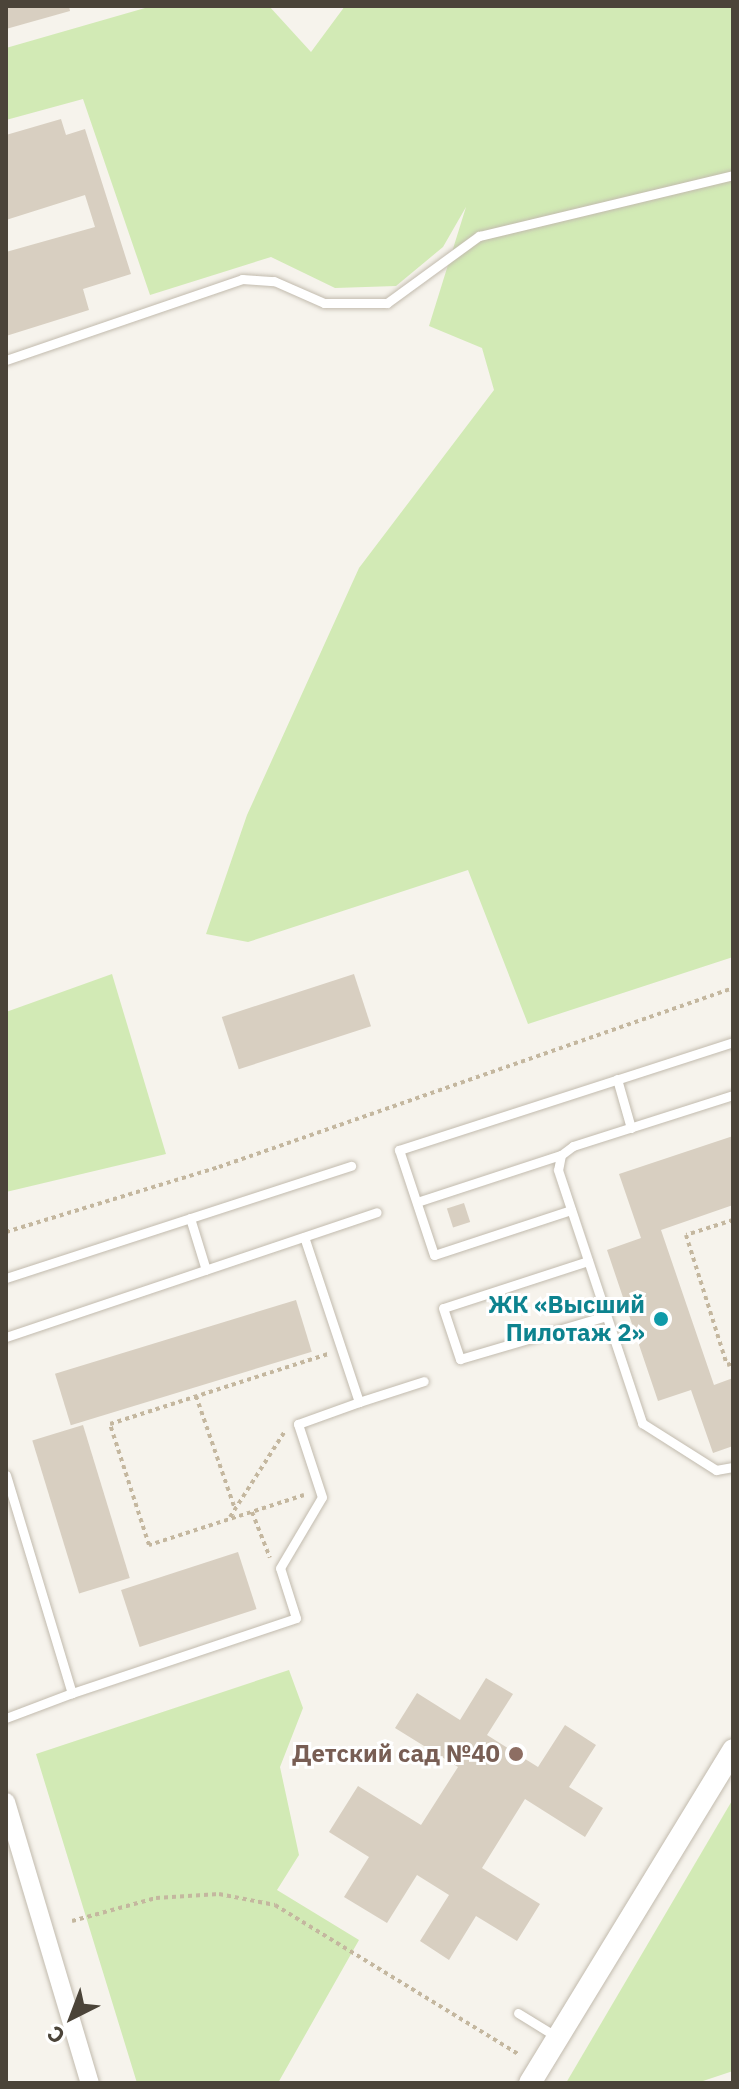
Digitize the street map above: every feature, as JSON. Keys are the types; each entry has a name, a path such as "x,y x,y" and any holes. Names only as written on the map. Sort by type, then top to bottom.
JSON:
{"street":[{"path":"530,2083 733,1750"},
{"path":"6,1802 90,2083"}],"lane":[{"path":"6,360 242,279 274,281 324,303 387,303 479,236 733,175"},
{"path":"571,1210 434,1255 399,1150 733,1042"},
{"path":"617,1079 631,1128"},
{"path":"417,1202 733,1095"},
{"path":"561,1155 558,1170 642,1423 716,1470 733,1467"},
{"path":"6,1278 351,1166"},
{"path":"6,1337 377,1212"},
{"path":"190,1218 206,1270"},
{"path":"304,1237 359,1402"},
{"path":"588,1261 443,1308 460,1359 606,1316"},
{"path":"6,1718 296,1618 280,1568 322,1497 298,1424 424,1381"},
{"path":"6,1475 72,1693"},
{"path":"518,2013 557,2037"}],"path":[{"path":"6,1232 219,1167 733,988"},
{"path":"733,1220 686,1235 727,1365 733,1363"},
{"path":"320,1490 149,1545 110,1424 342,1349"},
{"path":"196,1396 235,1509"},
{"path":"229,1519 280,1433 298,1424"},
{"path":"252,1512 267,1555 280,1568"},
{"path":"72,1921 156,1898 219,1894 275,1905 520,2055"}],"green space":[{"path":"152,6 269,6 311,52 345,6 733,6 733,957 528,1024 468,870 248,942 206,934 247,815 359,568 494,390 482,348 429,326 466,207 443,247 396,286 335,288 271,257 150,295 83,99 6,120 6,48"},
{"path":"112,974 166,1154 6,1192 6,1012"},
{"path":"289,1670 303,1708 280,1767 299,1855 277,1890 359,1940 278,2083 137,2083 36,1754"},
{"path":"733,1799 733,2071 697,2083 566,2083"}],"building":[{"path":"6,6 69,6 70,11 6,29"},
{"path":"61,119 66,135 85,129 131,274 83,289 89,310 6,336 6,252 95,227 85,195 6,220 6,135"},
{"path":"354,974 371,1026 239,1069 222,1017"},
{"name":"ЖК «Высший Пилотаж 2»","path":"733,1136 733,1205 661,1230 714,1385 733,1378 733,1446 713,1453 691,1390 658,1401 607,1250 641,1238 619,1174"},
{"path":"464,1203 470,1222 453,1228 447,1209"},
{"path":"296,1300 312,1352 71,1425 55,1374"},
{"path":"83,1425 130,1578 79,1594 32,1440"},
{"path":"238,1552 257,1609 140,1647 121,1590"},
{"path":"486,1678 513,1694 487,1735 538,1767 565,1725 596,1745 569,1787 603,1808 585,1837 525,1799 482,1868 540,1904 517,1941 476,1916 449,1960 420,1941 449,1895 417,1875 387,1923 344,1897 369,1857 329,1832 358,1786 421,1825 458,1767 395,1728 417,1693 460,1720"}],"place":[{"name":"ЖК «Высший Пилотаж 2»","path":"661,1319"},
{"name":"Детский сад №40","path":"516,1754"}]}
